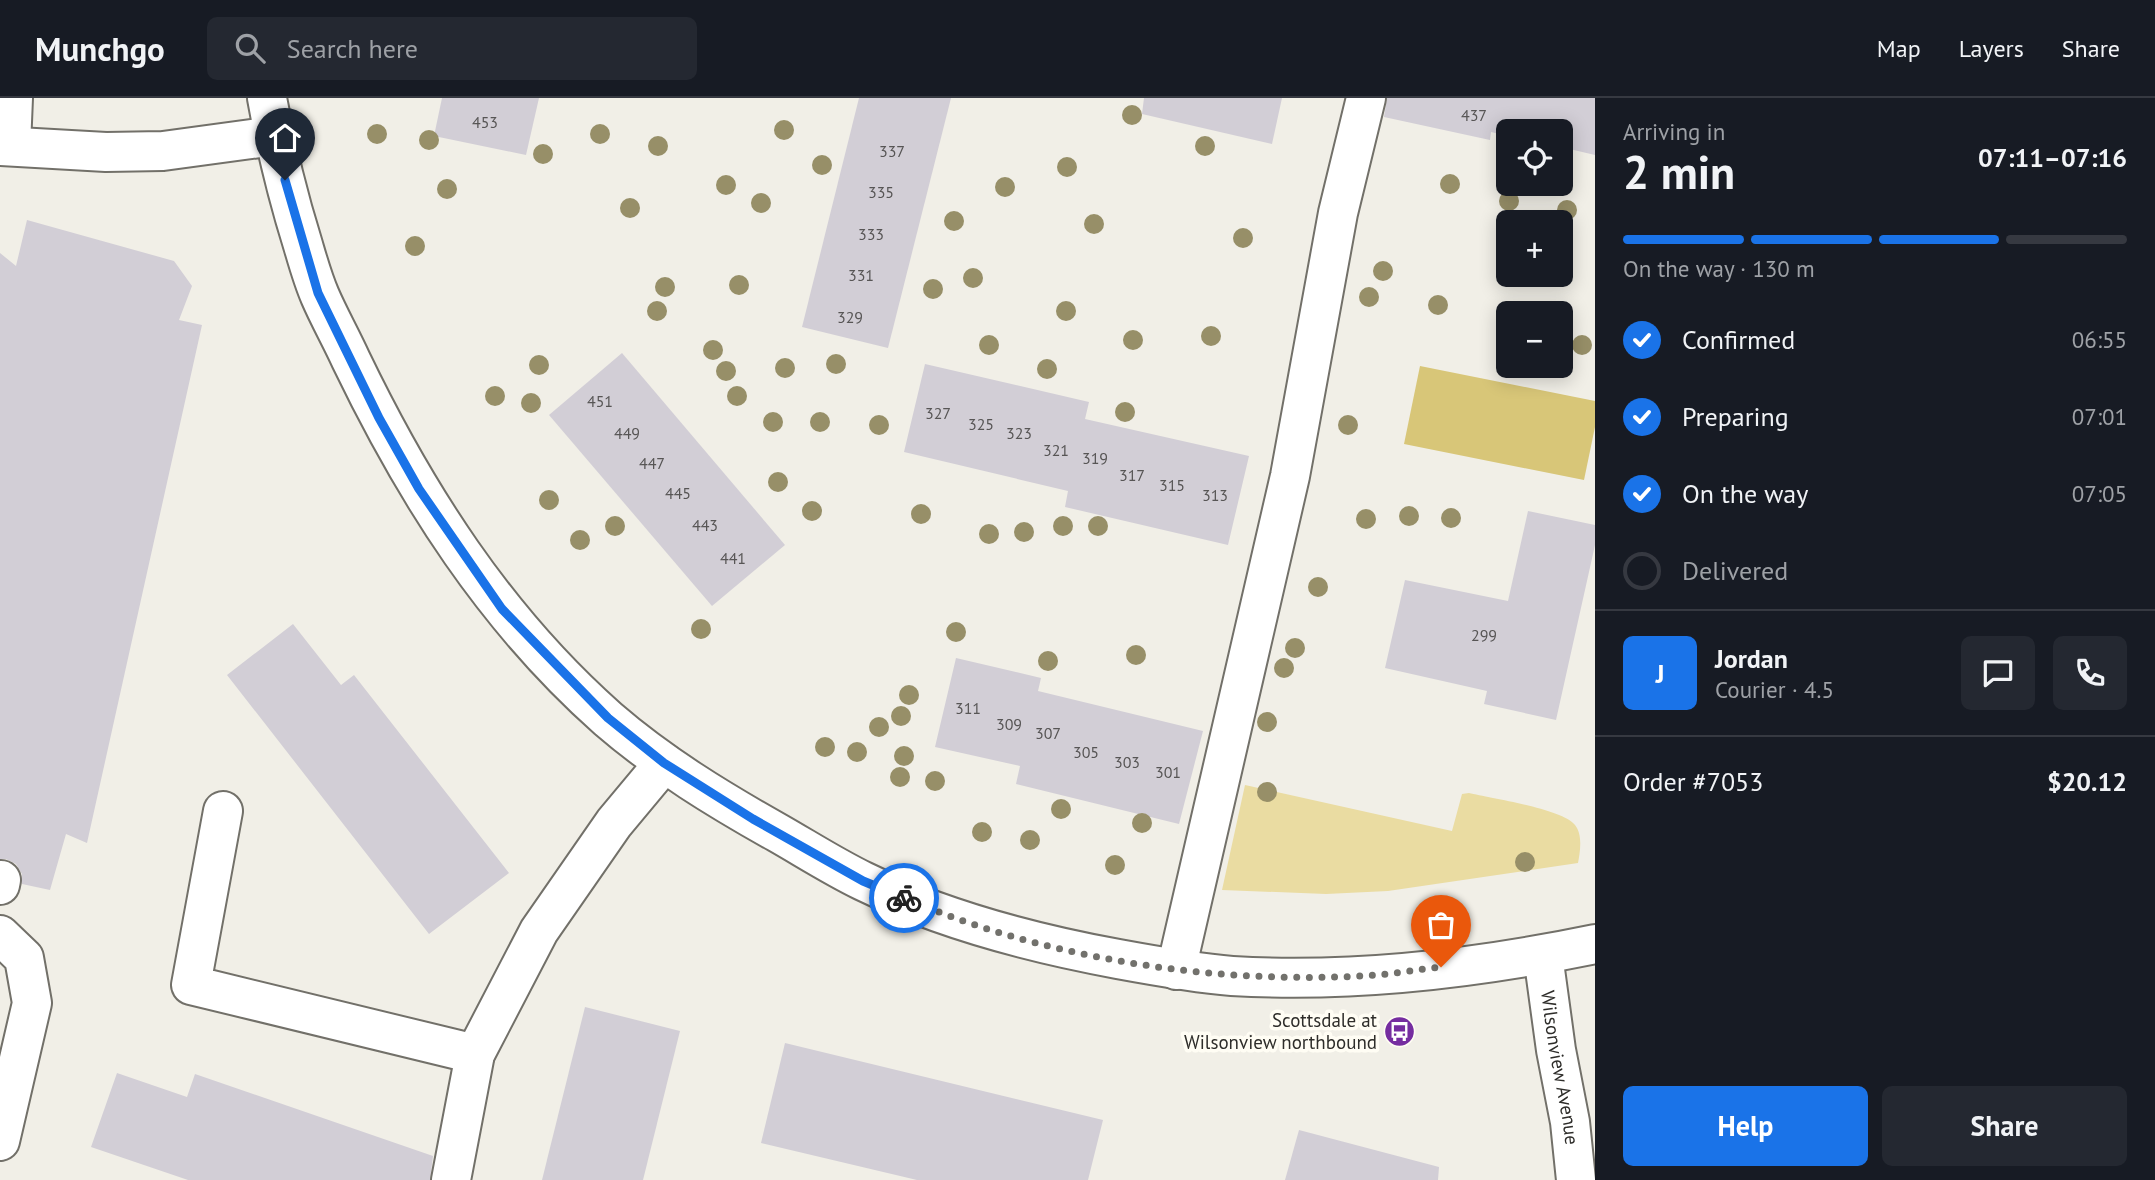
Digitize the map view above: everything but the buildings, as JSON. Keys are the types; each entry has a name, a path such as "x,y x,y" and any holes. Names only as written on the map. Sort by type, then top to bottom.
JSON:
{"street":[{"path":"13,98 6,146 106,152 163,150 274,136"},
{"path":"267,98 296,223 318,293 379,418 419,489 502,609 608,718 664,763 731,807 851,874 921,905 982,927 1029,940 1176,970 1229,976 1364,976 1543,955 1595,944"},
{"path":"1176,970 1290,475 1338,213 1366,98"},
{"path":"451,1180 475,1054 539,931 614,823 664,763"},
{"path":"223,811 191,985 475,1054"},
{"path":"0,935 24,958 32,1003 0,1141"},
{"name":"Wilsonview Avenue","path":"1543,955 1556,1050 1570,1122 1576,1180"}],"shaded area":[{"path":"1420,366 1595,401 1595,427 1584,480 1404,444"},
{"path":"1245,785 1452,831 1462,794 1469,793 1525,805 1556,814 1575,825 1580,839 1578,863 1388,891 1326,894 1222,890"}],"way so far":[{"path":"904,898 982,927 1029,940 1176,970 1229,976 1296,978 1364,976 1441,967"}],"place":[{"name":"Scottsdale at Wilsonview northbound","path":"1400,1031"}],"route":[{"path":"285,180 318,293 379,418 419,489 502,609 608,718 664,763 731,807 863,881 904,898"}]}
